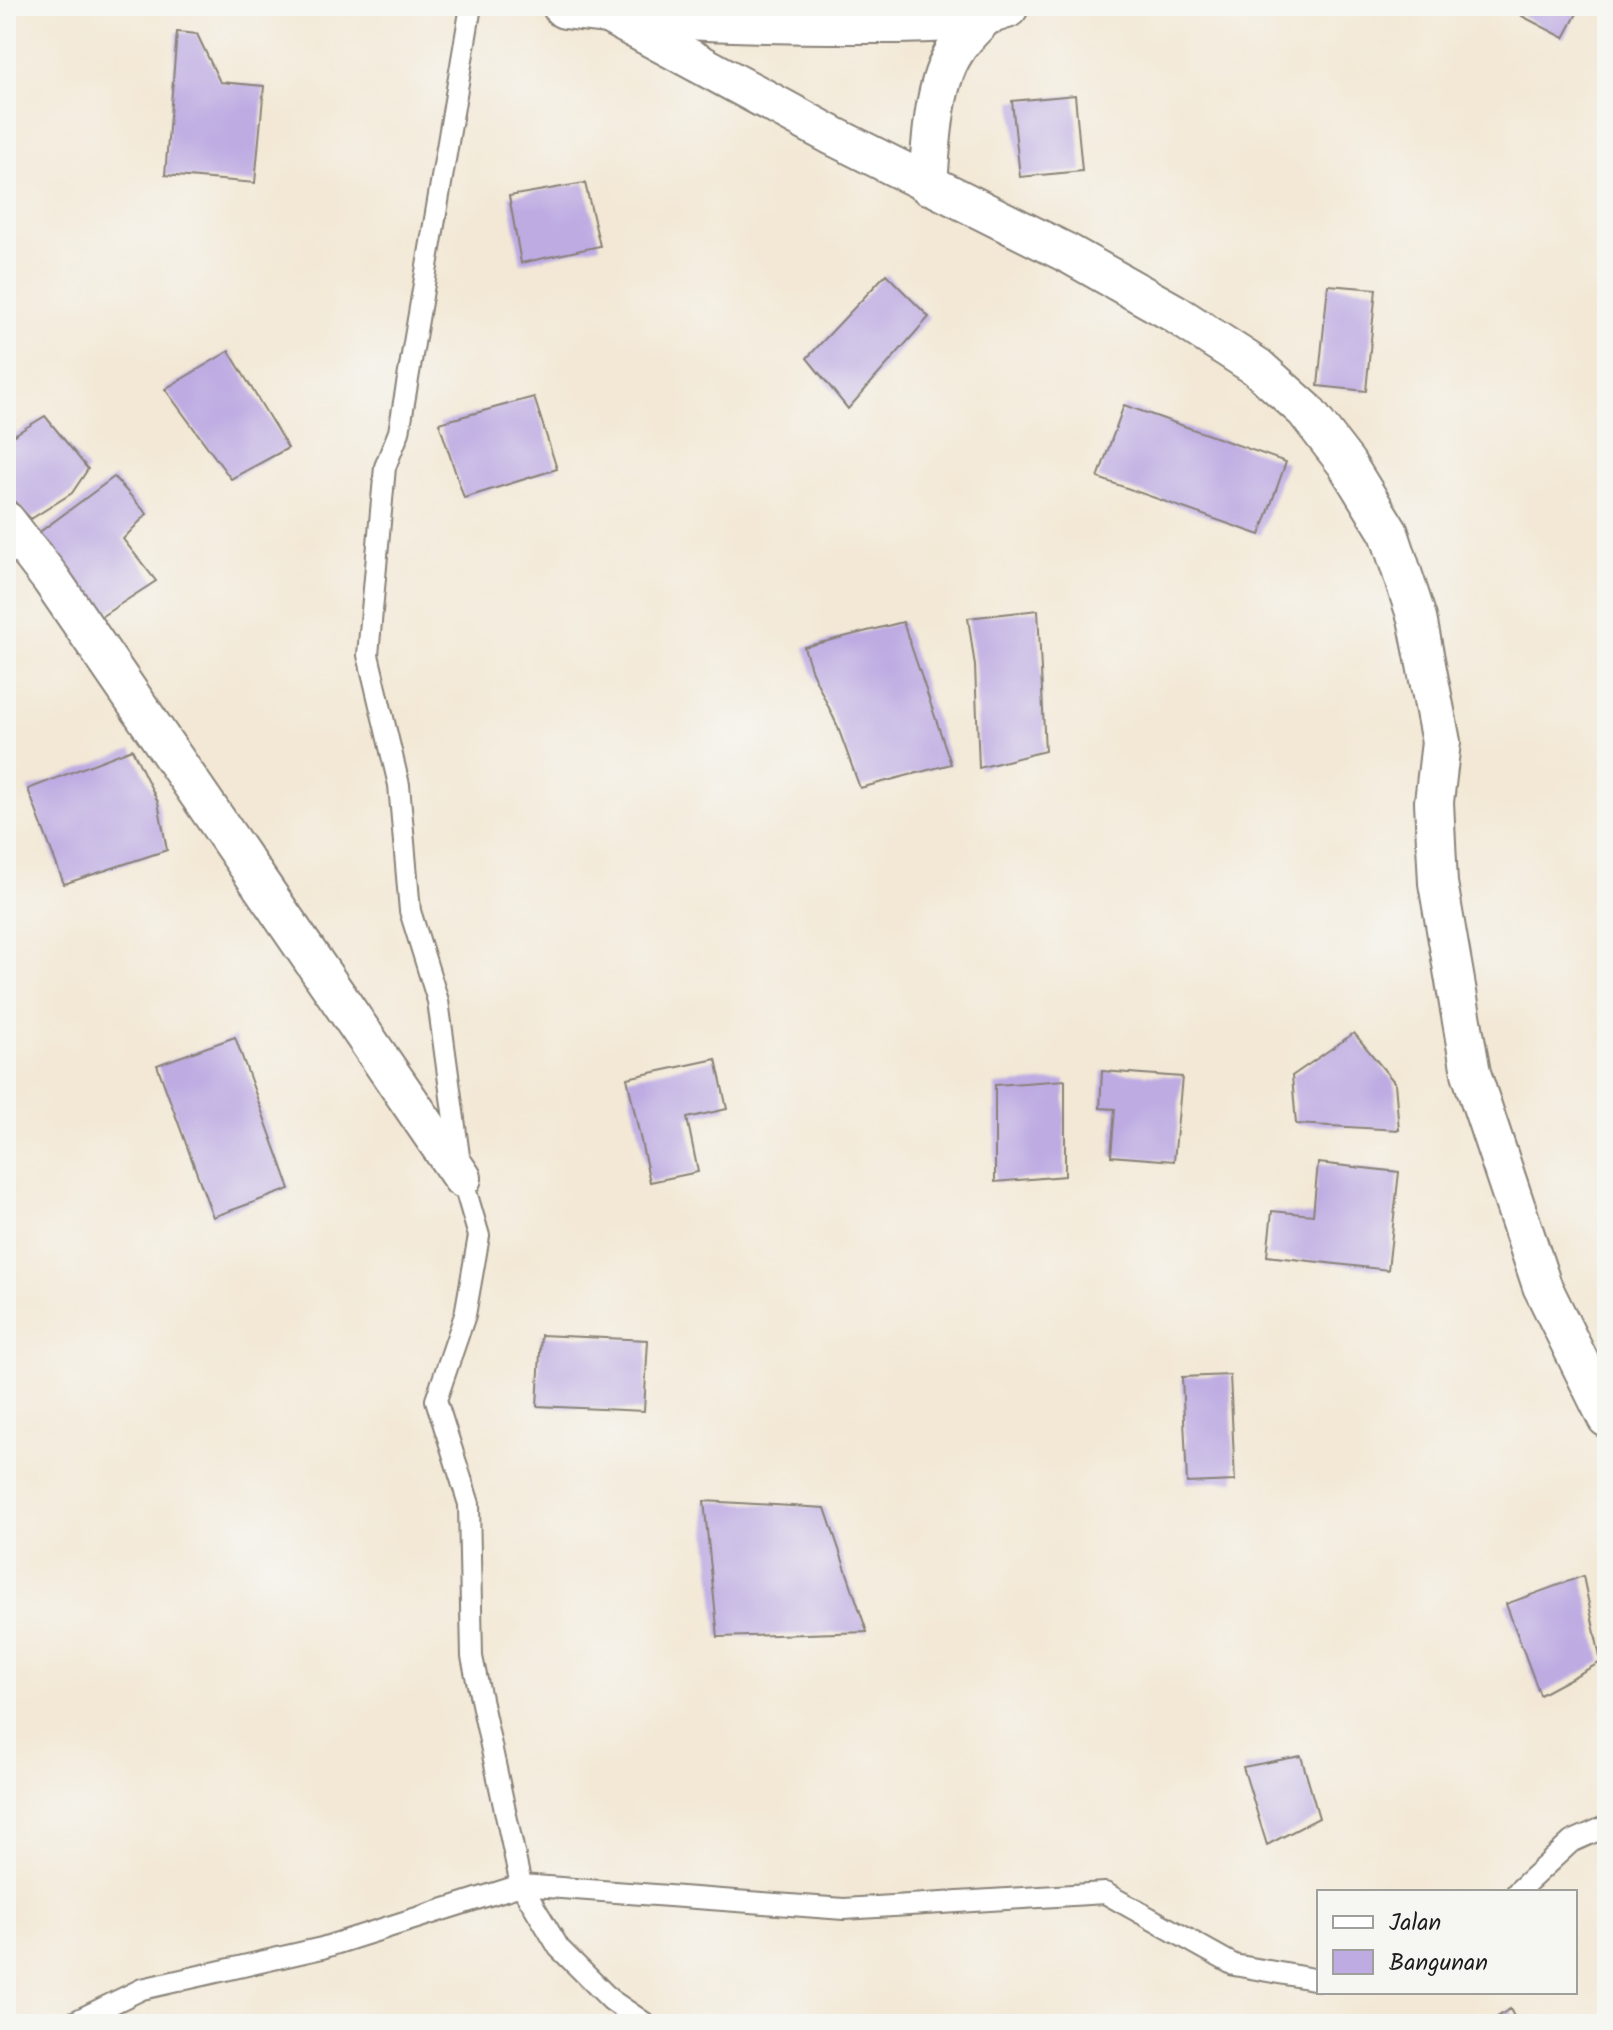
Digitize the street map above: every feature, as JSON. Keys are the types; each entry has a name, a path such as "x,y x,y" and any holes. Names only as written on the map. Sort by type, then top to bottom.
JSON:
{"main road":[{"path":"591,8 791,21 919,21 997,9"}],"street":[{"path":"591,8 928,185 1069,254 1174,313 1257,367 1305,410 1346,463 1389,533 1417,618 1441,742 1434,802 1438,883 1471,1073 1542,1286 1607,1418"},
{"path":"928,185 931,138 939,93 954,52 997,9"},
{"path":"6,521 51,579 462,1178"}],"lane":[{"path":"471,6 399,432 385,467 368,655 399,785 410,911 438,1001 462,1178 479,1236 465,1315 436,1400 469,1504 472,1657 521,1885 559,1948 611,2000 646,2024"},
{"path":"1519,1890 1571,1842 1607,1826"},
{"path":"70,2024 142,1989 322,1948 521,1885 844,1909 1105,1893 1234,1965 1317,1980"}],"building":[{"path":"1527,6 1581,6 1564,38 1522,16"},
{"path":"177,32 197,34 220,82 264,86 255,183 165,175"},
{"path":"1075,95 1082,171 1020,177 1012,101"},
{"path":"585,183 600,246 521,263 509,196"},
{"path":"886,274 929,317 848,409 807,358"},
{"path":"1328,285 1376,289 1366,391 1318,386"},
{"path":"229,351 288,448 231,479 165,389"},
{"path":"534,397 557,469 464,498 439,423"},
{"path":"1124,405 1286,462 1260,535 1098,478"},
{"path":"45,416 88,469 72,493 31,519 6,493 6,440"},
{"path":"114,477 147,514 123,539 156,581 99,618 33,537"},
{"path":"1038,610 1045,751 979,768 975,666 968,618"},
{"path":"903,622 951,764 860,788 804,647"},
{"path":"132,749 158,802 167,850 64,884 28,789"},
{"path":"1354,1033 1395,1083 1399,1130 1296,1124 1292,1076"},
{"path":"235,1037 290,1189 213,1217 157,1065"},
{"path":"716,1059 727,1109 687,1118 698,1172 650,1182 627,1078"},
{"path":"1102,1071 1182,1077 1174,1161 1111,1156 1115,1109 1100,1108"},
{"path":"1065,1080 1065,1176 995,1182 995,1085"},
{"path":"1318,1163 1399,1172 1388,1270 1267,1256 1272,1211 1313,1215"},
{"path":"541,1335 648,1340 644,1411 537,1406"},
{"path":"1230,1375 1235,1481 1187,1483 1182,1377"},
{"path":"704,1501 825,1508 867,1632 718,1637"},
{"path":"1583,1576 1601,1662 1540,1695 1506,1604"},
{"path":"1301,1756 1319,1818 1267,1845 1243,1767"},
{"path":"1510,2009 1518,2024 1486,2024"}]}
